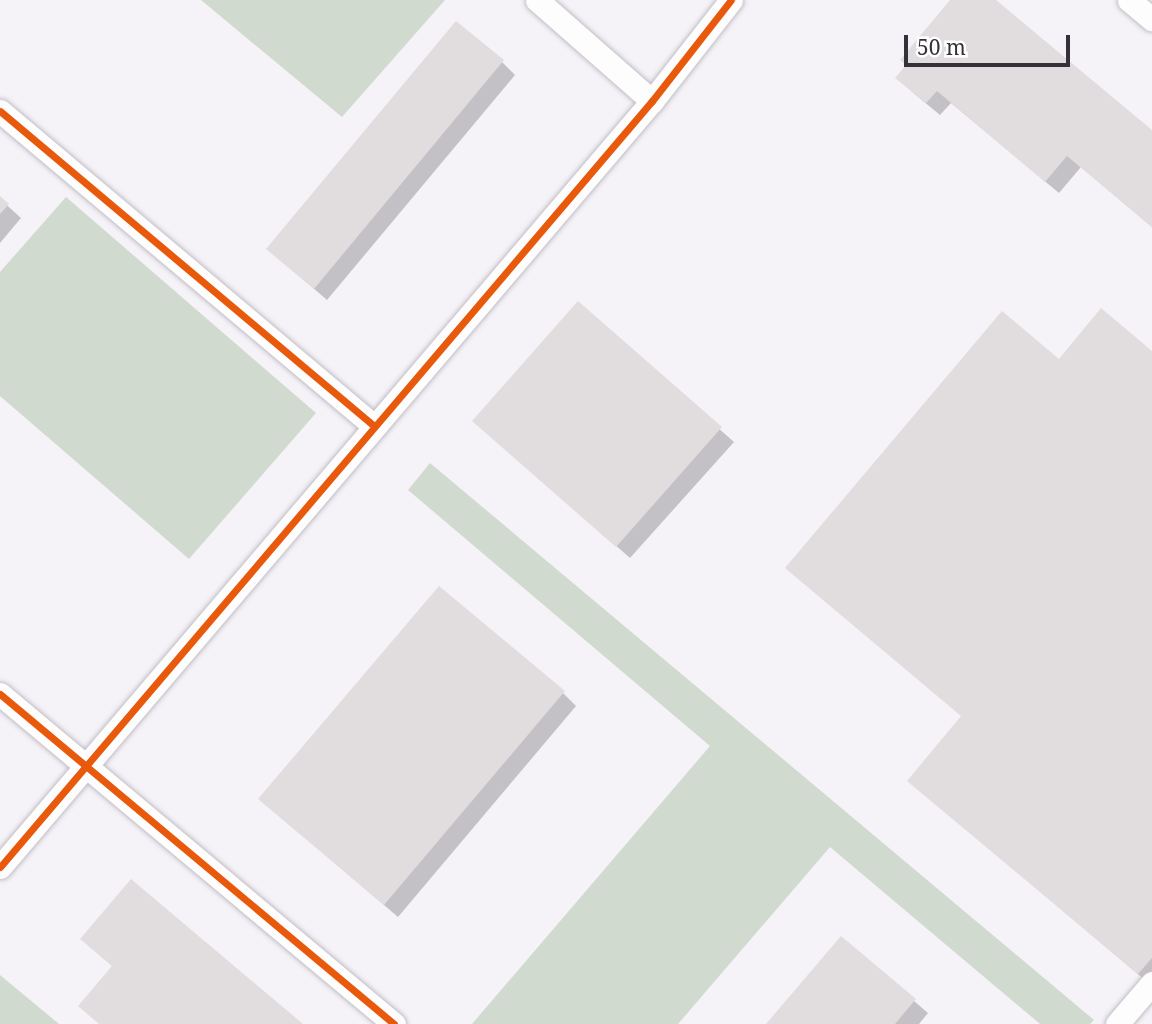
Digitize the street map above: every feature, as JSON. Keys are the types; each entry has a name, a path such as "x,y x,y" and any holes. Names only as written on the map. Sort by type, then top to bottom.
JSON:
{"street":[{"path":"537,0 652,101"},
{"path":"0,867 372,424 652,101 731,0"},
{"path":"1129,0 1152,19"},
{"path":"0,111 372,424"},
{"path":"0,694 394,1024"},
{"path":"1118,1024 1152,983"}],"shaded area":[{"path":"201,0 445,0 342,117"},
{"path":"66,197 316,413 189,559 0,396 0,272"},
{"path":"430,463 1094,1020 1090,1024 1040,1024 830,847 678,1024 472,1024 710,746 408,490"},
{"path":"0,975 59,1024 0,1024"}],"building":[{"path":"950,0 996,0 1152,130 1152,227 1067,156 1045,182 937,91 926,103 895,78 906,65 900,60"},
{"path":"456,21 504,60 314,289 266,249"},
{"path":"0,196 9,204 0,214"},
{"path":"578,301 722,427 616,547 472,421"},
{"path":"1101,308 1152,351 1152,958 1138,974 907,781 961,716 785,568 1002,311 1059,359"},
{"path":"439,586 565,691 384,905 258,799"},
{"path":"131,879 303,1024 99,1024 78,1006 112,966 80,939"},
{"path":"841,936 916,999 895,1024 766,1024"}],"cycle path":[{"path":"0,867 652,101 731,0"},
{"path":"0,111 372,424"},
{"path":"0,694 394,1024"}]}
